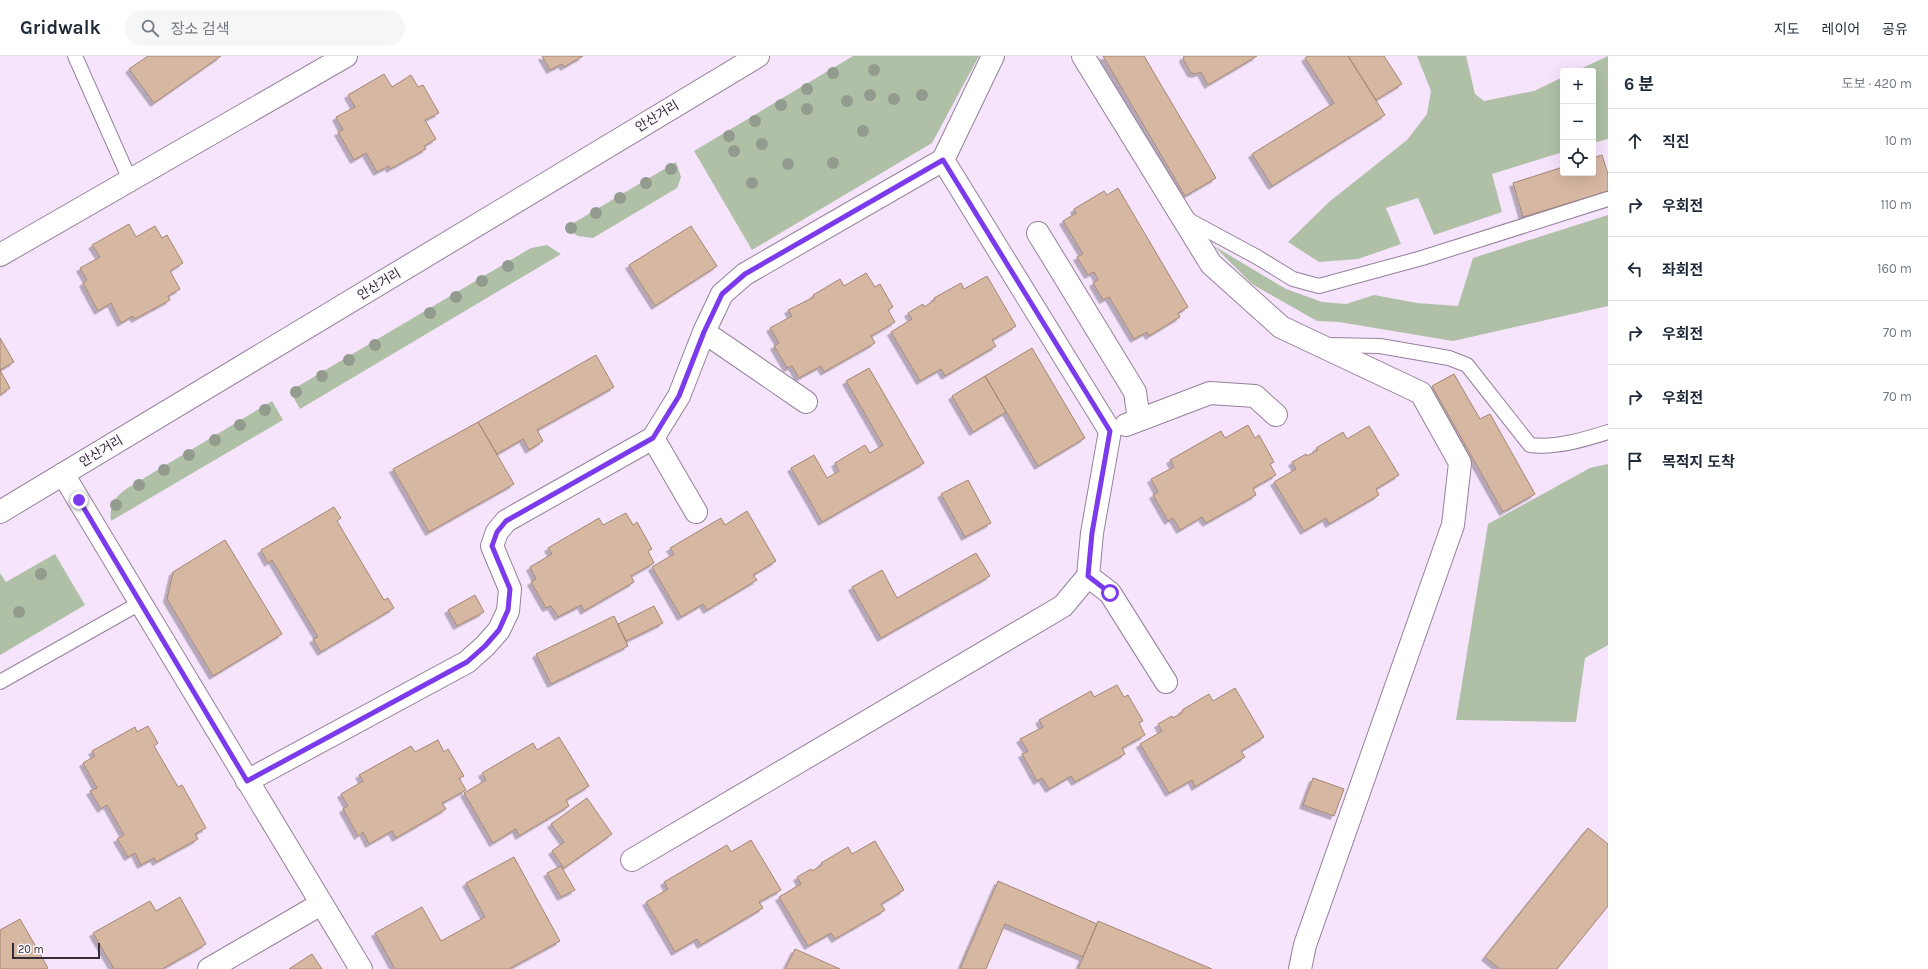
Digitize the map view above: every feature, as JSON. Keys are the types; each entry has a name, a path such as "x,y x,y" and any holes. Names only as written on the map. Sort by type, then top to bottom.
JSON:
{"street":[{"path":"0,255 346,56"},
{"name":"안산거리","path":"0,512 758,56"},
{"path":"247,781 467,662 485,646 499,630 508,610 510,589 492,546 497,532 506,521 653,438 679,396 704,332 722,294 745,274 943,160 993,56"},
{"path":"1083,56 1211,264 1281,327 1421,393 1460,463 1453,525 1305,945 1300,969"},
{"path":"632,860 1063,606 1088,576 1092,533 1110,431 943,160"},
{"path":"1038,232 1135,392 1139,420"},
{"path":"704,332 806,402"},
{"path":"1110,431 1210,393 1255,396 1276,415"},
{"path":"653,438 696,512"},
{"path":"63,474 361,969"},
{"path":"1088,576 1110,593 1166,682"},
{"path":"209,969 321,904"}],"lane":[{"path":"75,56 130,180"},
{"path":"1181,215 1257,257 1293,279 1319,286 1422,258 1608,199"},
{"path":"1319,345 1380,346 1449,358 1467,365 1530,445 1546,447 1589,438 1608,432"},
{"path":"0,682 140,603"}],"green space":[{"path":"853,56 979,56 932,143 752,250 694,151"},
{"path":"1417,56 1466,56 1475,94 1484,101 1534,91 1560,78 1560,153 1492,174 1502,212 1434,235 1418,198 1386,208 1401,244 1358,259 1319,262 1288,242 1329,202 1407,140 1427,114 1431,91"},
{"path":"1608,56 1608,139 1596,142 1596,68 1582,68"},
{"path":"676,162 681,177 677,188 593,238 578,236 565,228"},
{"path":"1608,215 1608,306 1453,341 1339,322 1317,321 1252,284 1214,246 1286,289 1322,302 1346,304 1374,295 1417,303 1458,306 1473,258"},
{"path":"547,245 561,254 300,409 290,391 531,248"},
{"path":"272,401 283,420 111,521 113,503 115,499 126,489"},
{"path":"1608,464 1608,645 1585,658 1576,722 1456,720 1488,524 1590,468"},
{"path":"55,554 85,605 0,655 0,573 6,582"}],"building":[{"path":"148,56 221,56 154,103 129,69"},
{"path":"542,56 583,56 564,67 562,64 550,70"},
{"path":"1103,56 1144,56 1216,178 1185,196"},
{"path":"1184,56 1257,56 1208,85 1201,72 1196,74 1191,73 1183,59"},
{"path":"1308,56 1348,56 1385,115 1272,186 1252,154 1334,103 1305,58"},
{"path":"1348,56 1384,56 1402,84 1376,100"},
{"path":"384,74 392,87 411,75 418,87 423,85 439,113 425,120 436,139 424,146 426,149 390,169 389,166 377,172 366,153 354,160 338,132 343,130 336,117 355,107 348,95"},
{"path":"1602,155 1608,174 1608,191 1523,217 1513,183 1560,168 1560,176 1596,176 1596,157"},
{"path":"1118,188 1188,307 1178,313 1180,317 1149,336 1147,332 1134,339 1109,297 1103,300 1093,283 1098,280 1094,272 1088,275 1077,257 1083,254 1063,221 1076,213 1074,209 1104,191 1107,195"},
{"path":"129,224 136,237 155,226 162,238 167,235 183,263 170,271 180,289 168,296 170,300 135,319 133,316 121,323 111,303 98,311 83,283 87,280 80,268 100,257 92,245"},
{"path":"691,226 717,266 655,306 629,265"},
{"path":"866,273 875,287 880,284 893,307 888,310 895,322 871,336 875,343 824,372 821,366 799,378 792,366 787,368 774,346 779,343 770,328 792,316 788,310 814,297 813,295 840,279 844,286"},
{"path":"987,276 1016,326 992,340 996,346 945,376 941,369 920,381 891,332 912,319 908,313 923,304 924,307 935,300 934,298 961,283 964,289"},
{"path":"0,338 14,362 0,370"},
{"path":"1032,348 1085,438 1038,466 985,376"},
{"path":"596,355 614,387 537,430 543,441 529,450 523,439 497,454 478,422"},
{"path":"869,368 924,463 822,522 791,468 814,455 827,478 839,471 835,463 865,445 870,453 883,445 846,381"},
{"path":"0,370 10,388 0,395"},
{"path":"1454,374 1480,419 1490,414 1535,494 1503,512 1432,386"},
{"path":"985,376 1006,412 973,432 952,396"},
{"path":"478,422 514,484 429,532 393,469"},
{"path":"1248,425 1255,438 1259,435 1274,462 1270,464 1276,475 1253,488 1256,495 1206,523 1202,517 1180,530 1173,518 1168,521 1153,495 1158,492 1151,479 1174,467 1170,460 1221,431 1225,438"},
{"path":"1369,426 1399,475 1376,489 1379,495 1329,524 1326,518 1304,531 1274,482 1296,469 1292,462 1306,454 1307,456 1318,450 1316,448 1343,432 1347,439"},
{"path":"968,480 991,523 965,537 941,494"},
{"path":"334,507 341,518 337,521 384,600 388,598 394,608 321,652 313,639 318,637 272,560 268,563 261,550"},
{"path":"747,511 776,561 753,575 757,580 707,610 703,604 681,617 652,567 674,554 670,548 721,518 725,525"},
{"path":"626,513 633,525 637,522 652,549 648,551 654,563 631,576 634,582 584,611 581,605 558,617 551,606 546,608 531,582 536,579 530,567 552,554 548,548 599,518 603,525"},
{"path":"225,540 282,634 213,676 167,599 173,572"},
{"path":"976,553 990,576 881,638 852,587 882,570 897,598"},
{"path":"475,595 484,612 457,626 448,610"},
{"path":"654,606 663,623 626,641 618,624"},
{"path":"614,616 628,646 551,684 536,654"},
{"path":"1117,685 1124,697 1128,695 1143,721 1139,723 1145,735 1122,748 1125,754 1075,782 1071,776 1049,789 1042,778 1037,781 1022,754 1028,751 1020,739 1043,727 1039,720 1091,691 1094,697"},
{"path":"1235,688 1264,737 1241,751 1245,757 1195,787 1192,780 1169,793 1140,744 1162,731 1158,724 1172,716 1173,718 1183,712 1182,710 1209,694 1213,701"},
{"path":"148,726 158,743 154,746 178,787 182,785 206,828 195,834 198,839 156,862 154,858 141,865 135,853 128,857 117,839 124,835 107,805 101,809 90,791 97,788 83,763 95,756 92,751 135,727 137,732"},
{"path":"559,737 589,786 566,800 569,806 519,836 516,829 493,843 464,793 486,780 482,773 533,743 537,750"},
{"path":"438,740 444,752 448,749 464,776 459,778 466,790 442,803 446,809 396,838 392,831 369,844 363,832 358,836 343,809 348,806 341,794 363,781 359,775 411,746 415,752"},
{"path":"1313,778 1344,789 1334,816 1303,805"},
{"path":"587,798 612,834 564,868 552,851 564,842 551,824"},
{"path":"1588,828 1608,844 1608,906 1557,969 1500,969 1485,957"},
{"path":"751,840 781,890 759,902 763,908 701,945 697,939 675,952 646,902 668,889 664,882 727,845 731,852"},
{"path":"875,841 904,890 881,904 885,910 835,939 831,933 808,946 779,897 801,884 797,877 811,869 812,871 822,865 821,863 848,847 852,854"},
{"path":"514,857 560,941 509,969 395,969 375,933 422,907 441,941 485,917 466,883"},
{"path":"561,866 575,890 561,897 547,873"},
{"path":"998,881 1097,924 1083,957 1005,924 986,969 960,969"},
{"path":"180,897 206,944 162,969 114,969 93,933 150,901 156,911"},
{"path":"20,919 48,968 0,969 0,930"},
{"path":"1098,921 1212,969 1078,969"},
{"path":"795,949 840,969 785,969"},
{"path":"312,954 322,969 289,969"}],"route":[{"path":"79,500 247,781 467,662 485,646 499,630 508,610 510,589 492,546 497,532 506,521 653,438 679,396 704,332 722,294 745,274 943,160 1095,410 1110,431 1092,533 1088,576 1110,593"}]}
